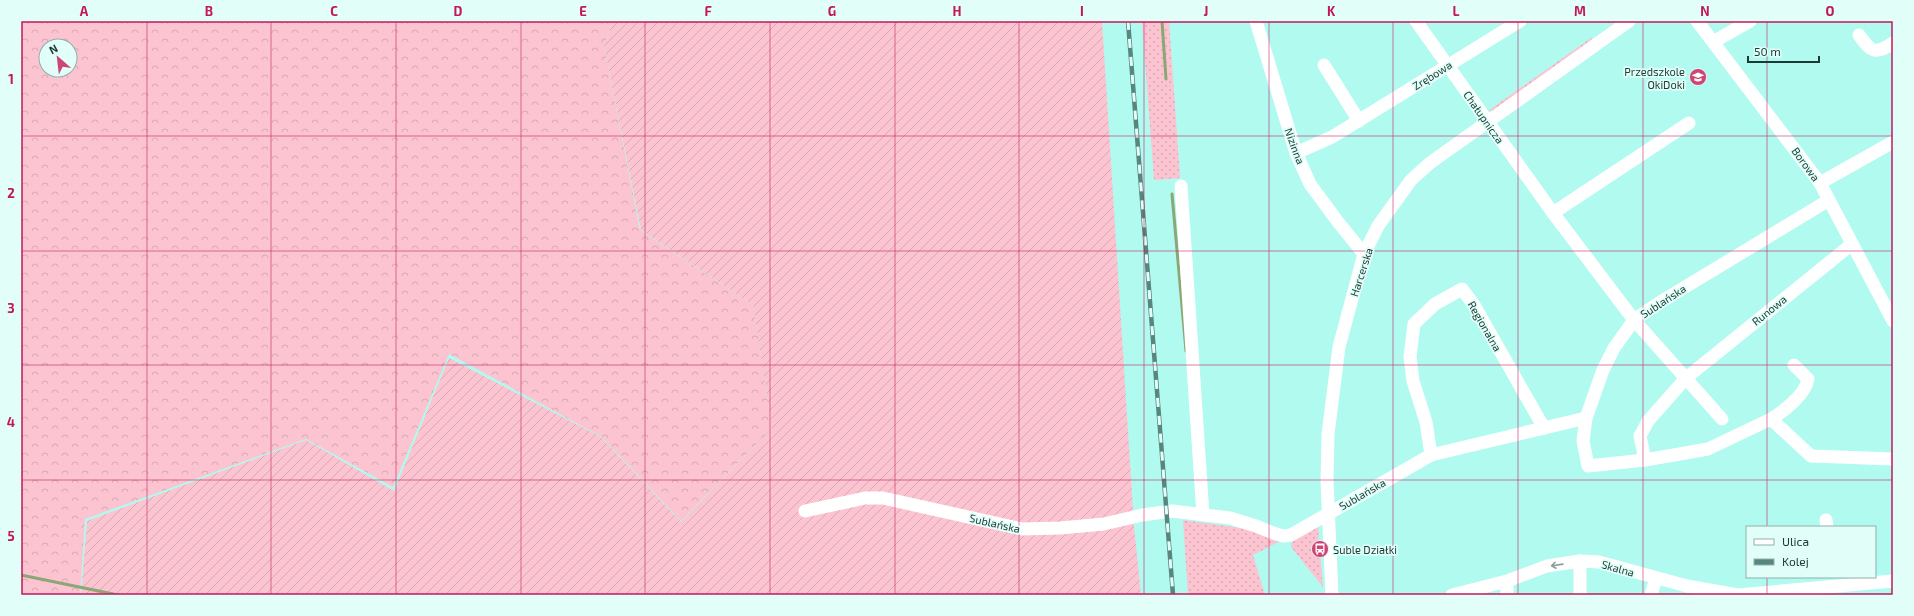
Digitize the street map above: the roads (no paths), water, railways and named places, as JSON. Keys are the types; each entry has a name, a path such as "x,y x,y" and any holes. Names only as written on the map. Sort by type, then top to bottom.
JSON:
{"street":[{"name":"Nizinna","path":"1256,21 1296,153 1310,184 1364,254"},
{"name":"Chałupnicza","path":"1416,21 1553,213 1634,320"},
{"name":"Zrębowa","path":"1296,153 1332,137 1359,121 1447,65 1503,25 1520,21"},
{"name":"Harcerska","path":"1332,595 1327,481 1328,434 1339,347 1364,254 1378,226 1411,180 1430,164 1629,21"},
{"name":"Borowa","path":"1697,21 1820,183 1893,321"},
{"path":"1713,42 1750,21"},
{"path":"1859,35 1868,47 1875,50 1884,49 1893,43"},
{"path":"1324,65 1359,121"},
{"path":"1553,213 1689,123"},
{"path":"1820,183 1893,142"},
{"path":"1181,186 1203,515"},
{"name":"Sublańska","path":"805,511 865,498 883,498 1022,530 1104,524 1142,515 1166,512 1230,518 1283,536 1291,534 1431,455 1586,418 1606,364 1614,348 1634,320 1662,301 1829,200"},
{"name":"Runowa","path":"1645,460 1640,436 1648,421 1686,378 1852,244"},
{"name":"Regionalna","path":"1431,455 1426,422 1413,381 1410,357 1414,324 1435,304 1462,289 1481,317 1544,428"},
{"path":"1634,320 1722,419"},
{"path":"1586,418 1583,441 1588,466 1645,460 1708,449 1780,414 1807,386 1808,379 1794,365"},
{"path":"1771,419 1811,456 1893,459"},
{"path":"1580,561 1580,595"},
{"name":"Skalna","path":"1452,595 1506,580 1547,566 1580,561 1599,562 1688,586 1738,595 1834,582 1893,581"},
{"path":"1651,595 1653,577"},
{"path":"1506,580 1507,595"}],"waterway":[{"path":"1162,21 1166,79"},
{"path":"1172,194 1186,351"},
{"path":"21,575 118,595"}],"railway":[{"path":"1128,21 1173,595"}],"place":[{"name":"Przedszkole OkiDoki","path":"1698,77"},
{"name":"Suble Działki","path":"1320,549"}]}
